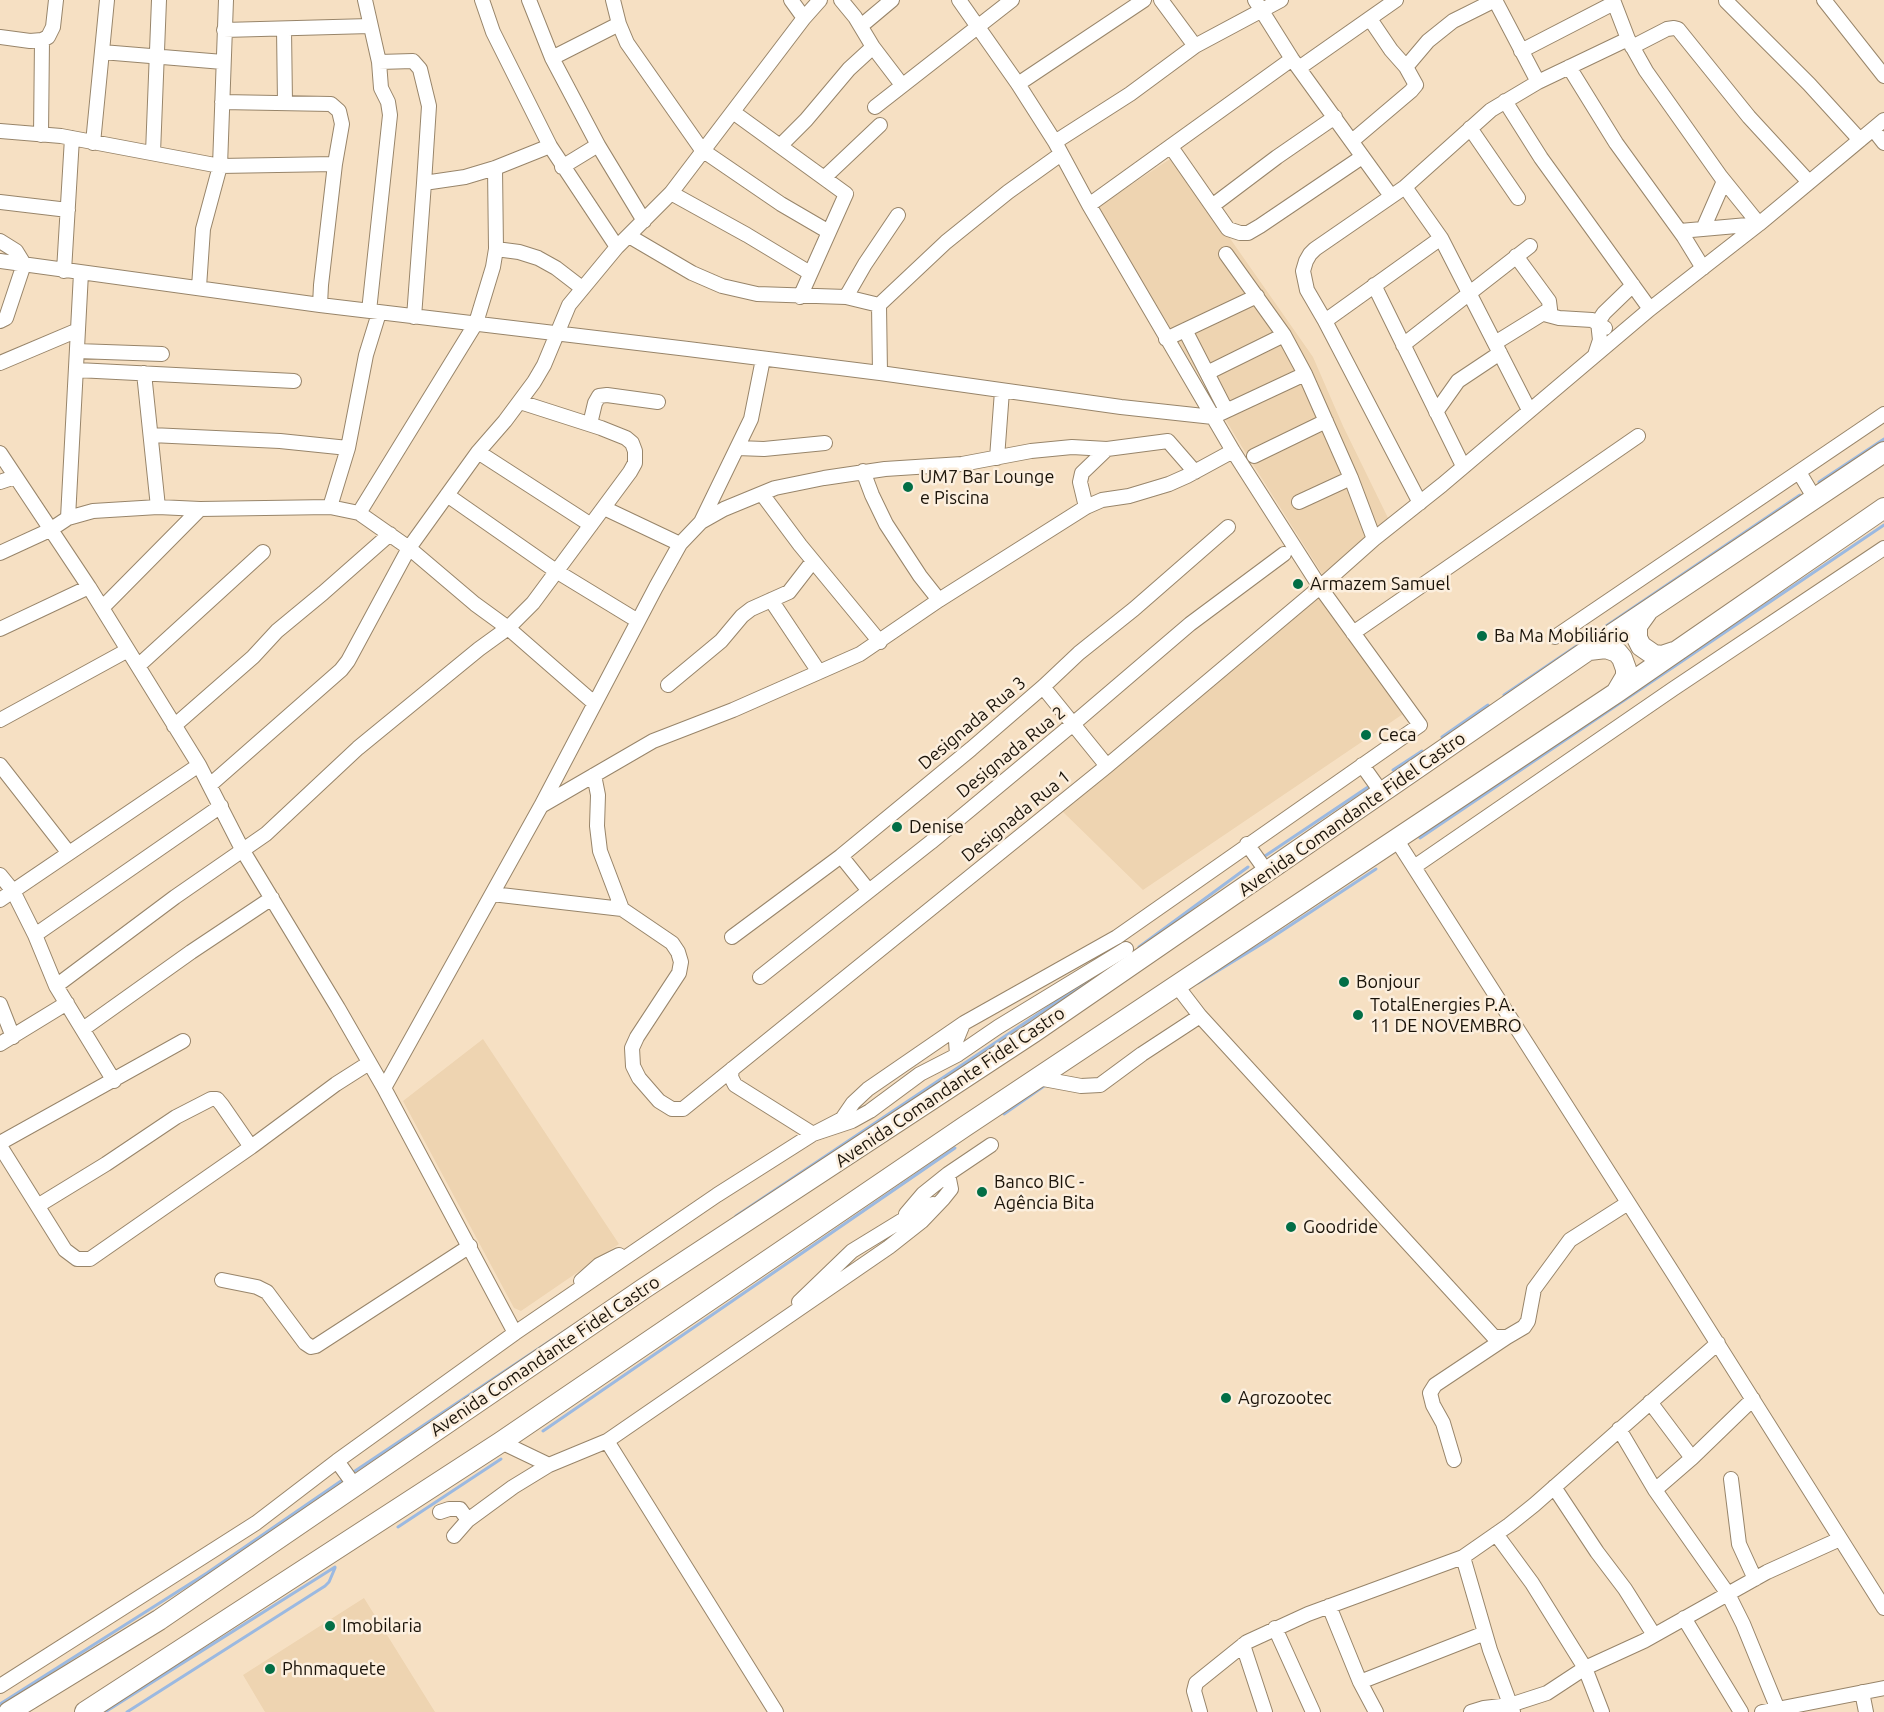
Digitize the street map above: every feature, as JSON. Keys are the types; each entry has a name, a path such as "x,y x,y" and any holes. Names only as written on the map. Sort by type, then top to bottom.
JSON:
{"highway":[{"name":"Avenida Comandante Fidel Castro","path":"9,1712 159,1620 643,1289 1034,1032 1131,955 1267,872 1587,651 1884,452"},
{"path":"85,1712 501,1442 1038,1078 1616,693 1884,508"},
{"path":"1647,612 1641,618 1636,630 1641,646 1654,655 1662,656 1674,652"},
{"path":"1587,651 1606,648 1617,652 1622,658 1626,676 1616,693"}],"street":[{"path":"0,37 42,40 48,37 53,27 56,0"},
{"path":"93,143 107,0"},
{"path":"153,153 159,0"},
{"path":"199,287 203,229 220,166 226,0"},
{"path":"330,507 348,448 374,312 390,115 388,102 381,88 379,62 366,0"},
{"path":"482,0 493,32 550,146 617,248"},
{"path":"529,0 552,58 598,145 644,221"},
{"path":"613,0 619,24 627,42 702,150 781,204 829,232"},
{"path":"790,0 804,18"},
{"path":"210,785 341,670 348,661 409,548 478,453 520,402 544,365 564,314 582,288 670,193 820,0"},
{"path":"841,0 902,85"},
{"path":"861,26 892,0"},
{"path":"0,1686 241,1533 515,1333 717,1195 813,1134 842,1119 853,1103 868,1089 964,1023 1117,936 1420,725 1320,587 1233,451 1166,339 1058,148 1018,84 959,0"},
{"path":"875,107 1012,0"},
{"path":"1018,84 1144,0"},
{"path":"1161,0 1195,46"},
{"path":"880,373 879,304 946,242 1058,148 1195,46 1258,5 1281,0"},
{"path":"1406,67 1435,34 1453,21 1495,0 1538,82"},
{"path":"1824,0 1884,76"},
{"path":"1726,1 1809,84 1860,140"},
{"path":"1521,51 1614,2 1630,43 1663,97 1724,181 1759,224"},
{"path":"1383,39 1388,3"},
{"path":"1089,205 1295,63 1370,19 1388,3"},
{"path":"1258,5 1295,63 1391,196"},
{"path":"1352,141 1416,85 1406,67 1370,19"},
{"path":"552,58 619,24"},
{"path":"224,30 370,26"},
{"path":"284,29 285,103"},
{"path":"1420,503 1307,290 1303,271 1310,254 1405,187 1470,128 1505,101 1569,67 1666,29 1678,30 1749,117 1808,181"},
{"path":"41,135 42,40"},
{"path":"782,145 849,69 873,47"},
{"path":"102,52 223,62"},
{"path":"379,62 413,61 420,69 425,83 429,106 414,317"},
{"path":"1569,67 1616,143 1680,231 1703,268"},
{"path":"1505,101 1541,158 1650,309"},
{"path":"222,102 331,104 337,107 342,117 320,305"},
{"path":"733,112 782,145 846,194 800,297"},
{"path":"1212,206 1276,157 1335,117"},
{"path":"1879,124 1884,143"},
{"name":"Designada Rua 1","path":"622,909 672,943 678,952 681,962 679,973 632,1048 633,1066 639,1078 659,1101 672,1109 683,1109 1107,766 1650,309 1759,224 1879,124"},
{"path":"825,177 879,125"},
{"path":"1470,128 1518,198"},
{"path":"0,131 72,138 220,166 335,164"},
{"path":"64,271 72,138"},
{"path":"562,166 598,145"},
{"path":"424,183 465,177 495,168 550,146"},
{"path":"1171,147 1228,229 1240,233 1248,233 1362,157"},
{"path":"359,513 476,323 493,267 496,249 495,168"},
{"path":"1703,229 1724,181"},
{"path":"1405,187 1441,238 1529,410"},
{"path":"670,193 810,273"},
{"path":"0,202 68,210"},
{"path":"846,297 898,215"},
{"path":"1680,231 1759,224"},
{"path":"629,236 692,273 722,286 757,294 846,297 879,304"},
{"path":"1325,321 1441,238"},
{"path":"0,241 16,251 24,264"},
{"path":"1403,345 1530,246"},
{"path":"496,249 519,252 538,258 556,268 582,288"},
{"path":"1226,254 1284,335 1305,374 1351,478 1374,539"},
{"path":"1436,412 1458,381 1550,309 1551,304 1516,256"},
{"path":"0,261 374,312 880,373 1002,391 1213,417 1305,374"},
{"path":"0,321 6,318 24,264"},
{"path":"68,518 81,273"},
{"path":"1374,285 1463,466"},
{"path":"1595,355 1600,340 1598,322 1604,312 1633,285"},
{"path":"1166,339 1257,296"},
{"path":"1544,314 1598,322 1616,338"},
{"path":"0,363 78,330"},
{"path":"1185,330 1226,410"},
{"path":"1207,373 1284,335"},
{"path":"77,351 162,354"},
{"path":"101,371 102,352"},
{"path":"701,522 751,419 763,359"},
{"path":"77,370 294,381"},
{"path":"144,373 158,507"},
{"path":"997,458 1002,391"},
{"path":"591,424 595,403 599,396 607,395 658,402"},
{"path":"56,986 175,897 266,834 358,748 479,648 508,628 533,603 635,463 635,451 632,443 626,438 591,424 520,402"},
{"path":"1555,637 1884,414"},
{"path":"1254,456 1326,421"},
{"path":"152,435 280,441 348,448"},
{"path":"1353,633 1638,436"},
{"path":"384,1088 541,806 680,544 701,522 724,509 775,488 824,477 863,471 952,466 1031,451 1072,447 1107,449 1168,441 1195,472"},
{"path":"737,448 764,449 825,443"},
{"path":"1086,507 1080,482 1082,473 1107,449"},
{"path":"541,806 662,737 725,714 848,660 880,642 939,600 1086,507 1102,500 1144,492 1169,484 1233,451"},
{"path":"0,453 89,587 199,765 243,851 384,1088 515,1333"},
{"path":"478,453 591,525"},
{"path":"863,471 876,505 894,537 939,600"},
{"path":"1799,472 1815,499"},
{"path":"0,482 15,477"},
{"path":"1299,502 1351,478"},
{"path":"762,494 813,561 880,642"},
{"path":"447,495 556,571 638,621"},
{"path":"0,553 50,530 68,518 93,511 158,507 200,509 330,507 359,513 409,548 475,604 508,628 594,704"},
{"path":"604,508 680,544"},
{"path":"102,608 200,509"},
{"name":"Designada Rua 3","path":"732,937 841,856 1043,687 1079,653 1134,609 1228,527"},
{"path":"174,726 253,657 277,631 390,534"},
{"path":"1414,867 1673,689 1884,548"},
{"path":"138,666 263,552"},
{"name":"Designada Rua 2","path":"760,977 1074,724 1190,624 1284,554"},
{"path":"668,685 721,641 750,609 789,592 795,587 813,561"},
{"path":"0,629 89,587"},
{"path":"771,600 819,672"},
{"path":"0,720 128,650"},
{"path":"1043,687 1107,766"},
{"path":"0,765 68,852"},
{"path":"0,900 199,765"},
{"path":"1362,765 1382,793"},
{"path":"492,894 622,909 600,851 597,826 598,795 594,775"},
{"path":"35,935 221,806"},
{"path":"1396,839 1718,1343 1884,1608"},
{"path":"1247,844 1267,872"},
{"path":"841,856 869,891"},
{"path":"0,875 13,891 35,935 56,986 114,1081"},
{"path":"83,1029 272,898"},
{"path":"813,1134 852,1121 870,1111 913,1079 957,1055 1015,1016 1131,955 1117,936"},
{"path":"1176,986 1200,1016 1490,1335 1500,1338 1507,1337"},
{"path":"0,1044 67,1003"},
{"path":"0,1004 13,1036"},
{"path":"1038,1078 1073,1085 1100,1084 1200,1016"},
{"path":"957,1055 956,1041 964,1023"},
{"path":"183,1041 0,1144 66,1250 77,1259 90,1259 369,1063"},
{"path":"732,1069 731,1077 735,1085 813,1134"},
{"path":"868,1089 913,1079"},
{"path":"39,1205 176,1117 211,1098 217,1099 222,1105 251,1147"},
{"path":"901,1221 923,1194 991,1145"},
{"path":"454,1536 468,1520 549,1465 607,1441 889,1247 922,1221 951,1189 948,1174"},
{"path":"785,1318 810,1290 852,1251 942,1199"},
{"path":"1454,1460 1446,1431 1433,1405 1430,1393 1435,1385 1524,1327 1528,1321 1534,1289 1564,1246 1576,1235 1628,1203"},
{"path":"222,1280 257,1287 267,1292 305,1343 311,1347 316,1346 470,1246"},
{"path":"1200,1712 1194,1691 1196,1683 1243,1645 1275,1628 1329,1606 1463,1557 1509,1525 1718,1343"},
{"path":"1655,1490 1753,1399"},
{"path":"1650,1402 1692,1458"},
{"path":"1619,1429 1655,1490 1728,1593 1778,1710"},
{"path":"607,1441 776,1712"},
{"path":"501,1442 549,1465"},
{"path":"337,1461 355,1486"},
{"path":"1731,1479 1739,1544 1755,1579"},
{"path":"1554,1487 1654,1635"},
{"path":"440,1512 460,1509 468,1520"},
{"path":"1496,1534 1532,1583 1585,1668 1602,1712"},
{"path":"1471,1712 1484,1708 1511,1708 1547,1693 1585,1668 1654,1635 1755,1579 1840,1539"},
{"path":"1463,1557 1485,1633 1511,1708"},
{"path":"1329,1606 1360,1682 1376,1712"},
{"path":"1684,1618 1742,1712"},
{"path":"1275,1628 1313,1712"},
{"path":"1360,1682 1485,1633"},
{"path":"1243,1645 1265,1712"},
{"path":"1762,1712 1884,1688"},
{"path":"1862,1692 1866,1712"}],"shaded area":[{"path":"1173,157 1313,357 1343,426 1390,522 1324,577 1242,447 1100,211 1099,206"},
{"path":"1320,594 1403,714 1143,890 1061,810"},
{"path":"483,1039 619,1244 521,1311 514,1308 403,1101"},
{"path":"364,1598 435,1712 265,1712 243,1675"}],"waterway":[{"path":"1819,482 1884,439"},
{"path":"1504,695 1800,495"},
{"path":"1420,838 1884,525"},
{"path":"1442,737 1488,705"},
{"path":"1393,770 1422,751"},
{"path":"1265,856 1371,785"},
{"path":"1139,947 1248,867"},
{"path":"1198,983 1376,869"},
{"path":"736,1216 1107,968"},
{"path":"1004,1114 1047,1084"},
{"path":"543,1431 955,1148"},
{"path":"355,1471 571,1327"},
{"path":"398,1527 501,1459"},
{"path":"0,1704 207,1573 341,1481"},
{"path":"105,1712 335,1567"},
{"path":"127,1712 325,1586 335,1568"}],"place":[{"name":"UM7 Bar Lounge e Piscina","path":"908,487"},
{"name":"Armazem Samuel","path":"1298,584"},
{"name":"Ba Ma Mobiliário","path":"1482,636"},
{"name":"Ceca","path":"1366,735"},
{"name":"Denise","path":"897,827"},
{"name":"Bonjour","path":"1344,982"},
{"name":"TotalEnergies P.A. 11 DE NOVEMBRO","path":"1358,1015"},
{"name":"Banco BIC - Agência Bita","path":"982,1192"},
{"name":"Goodride","path":"1291,1227"},
{"name":"Agrozootec","path":"1226,1398"},
{"name":"Imobilaria","path":"330,1626"},
{"name":"Phnmaquete","path":"270,1669"}]}
